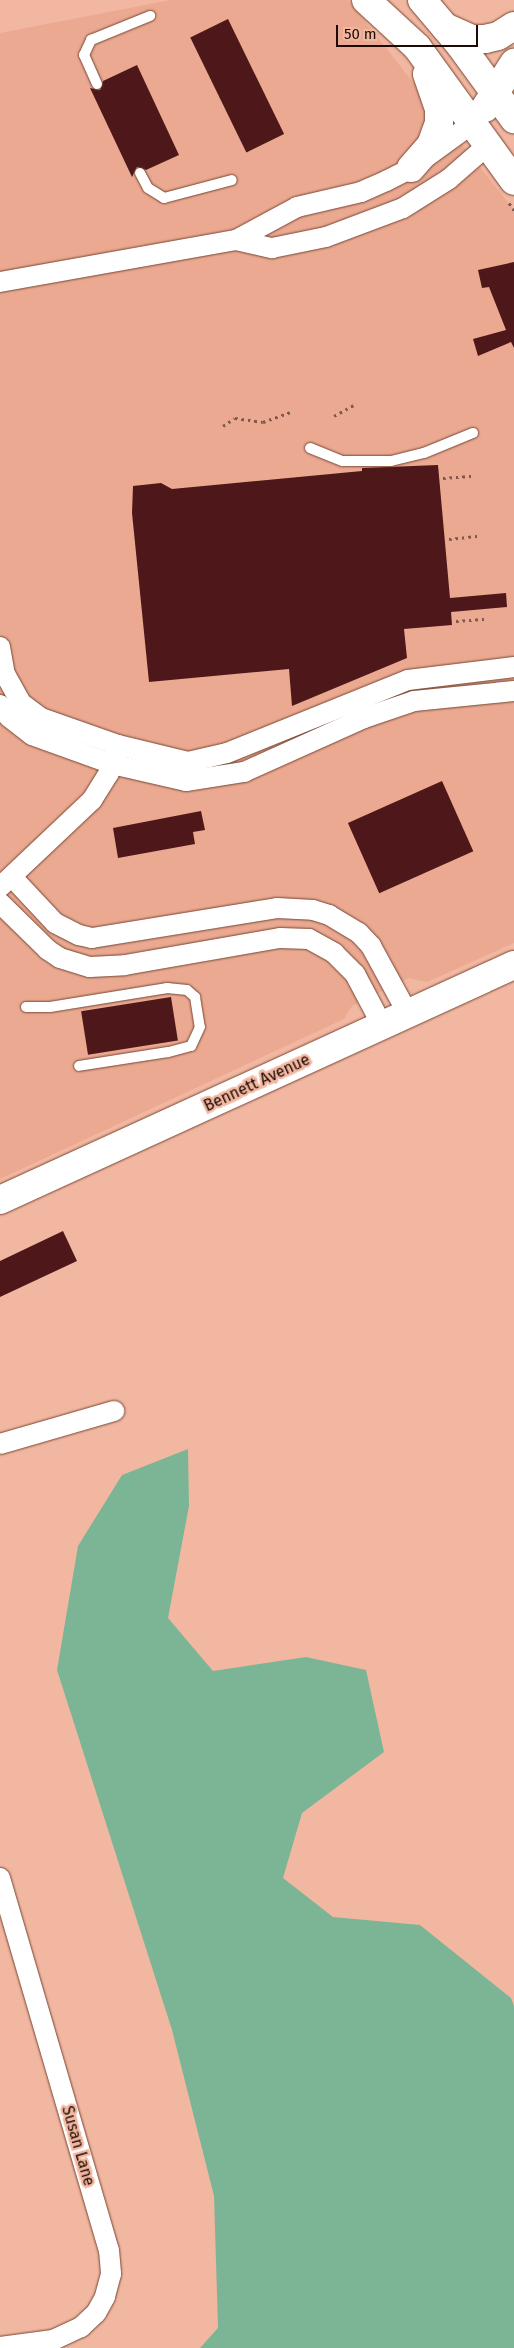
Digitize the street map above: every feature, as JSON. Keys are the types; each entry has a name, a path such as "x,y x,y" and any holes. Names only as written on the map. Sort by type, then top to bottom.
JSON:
{"main road":[{"path":"366,0 417,47 514,181"},
{"path":"422,0 514,117 480,134"},
{"path":"442,25 472,39 498,36 514,26"},
{"path":"411,168 431,145 438,123 438,109 417,47"},
{"path":"480,134 496,95 514,63"},
{"name":"Bennett Avenue","path":"0,1200 514,965"}],"street":[{"path":"0,282 236,240 297,207 362,192 480,134"},
{"path":"236,240 272,248 359,227 425,195 450,179 480,134"},
{"path":"0,647 5,674 21,703 41,718 115,754 186,781 212,779 244,772 364,718 414,701 514,690"},
{"path":"0,705 9,717 32,736 115,754 205,760 408,680 514,667"},
{"path":"115,754 99,790 78,816 6,882 54,923 78,935 92,938 277,908 313,910 329,915 359,933 371,946 408,1014"},
{"path":"0,903 48,950 60,958 90,968 125,965 280,938 309,939 334,953 355,974 382,1025"},
{"path":"0,1444 114,1411"},
{"name":"Susan Lane","path":"0,1878 109,2250 111,2274 105,2297 96,2313 81,2327 53,2340 22,2346 0,2347"}],"lane":[{"path":"97,84 84,55 91,40 150,16"},
{"path":"140,173 148,188 164,198 232,180"},
{"path":"310,448 343,461 391,461 407,459 473,433"},
{"path":"26,1007 50,1008 167,988 187,990 195,997 200,1027 191,1046 168,1052 79,1066"}],"path":[{"path":"334,416 357,403"},
{"path":"223,426 235,418 263,422 291,412"},
{"path":"443,478 474,476"},
{"path":"448,539 480,536"},
{"path":"456,621 487,619"}],"shaded area":[{"path":"171,0 348,0 514,210 514,943 427,982 409,978 352,1006 344,1019 0,1179 0,33"}],"green space":[{"path":"188,1449 189,1506 168,1618 213,1671 306,1657 366,1670 384,1752 302,1813 283,1878 333,1917 420,1925 511,1998 514,2006 514,2348 200,2348 218,2328 214,2196 172,2030 57,1670 78,1546 122,1475"}],"building":[{"path":"228,19 284,134 246,152 190,37"},
{"path":"137,65 179,155 146,170 137,167 132,177 90,88 100,90 103,81"},
{"path":"514,262 514,348 511,342 478,356 473,339 506,330 489,287 482,288 478,270"},
{"path":"438,465 450,598 506,593 507,607 451,612 452,625 404,629 407,658 292,706 289,669 149,682 132,513 133,486 161,483 172,489 362,471 362,468"},
{"path":"442,781 473,851 379,893 348,823"},
{"path":"201,811 205,830 193,832 195,844 118,858 113,828"},
{"path":"171,997 178,1040 88,1055 81,1011"},
{"path":"63,1231 77,1261 0,1297 0,1261"}]}
